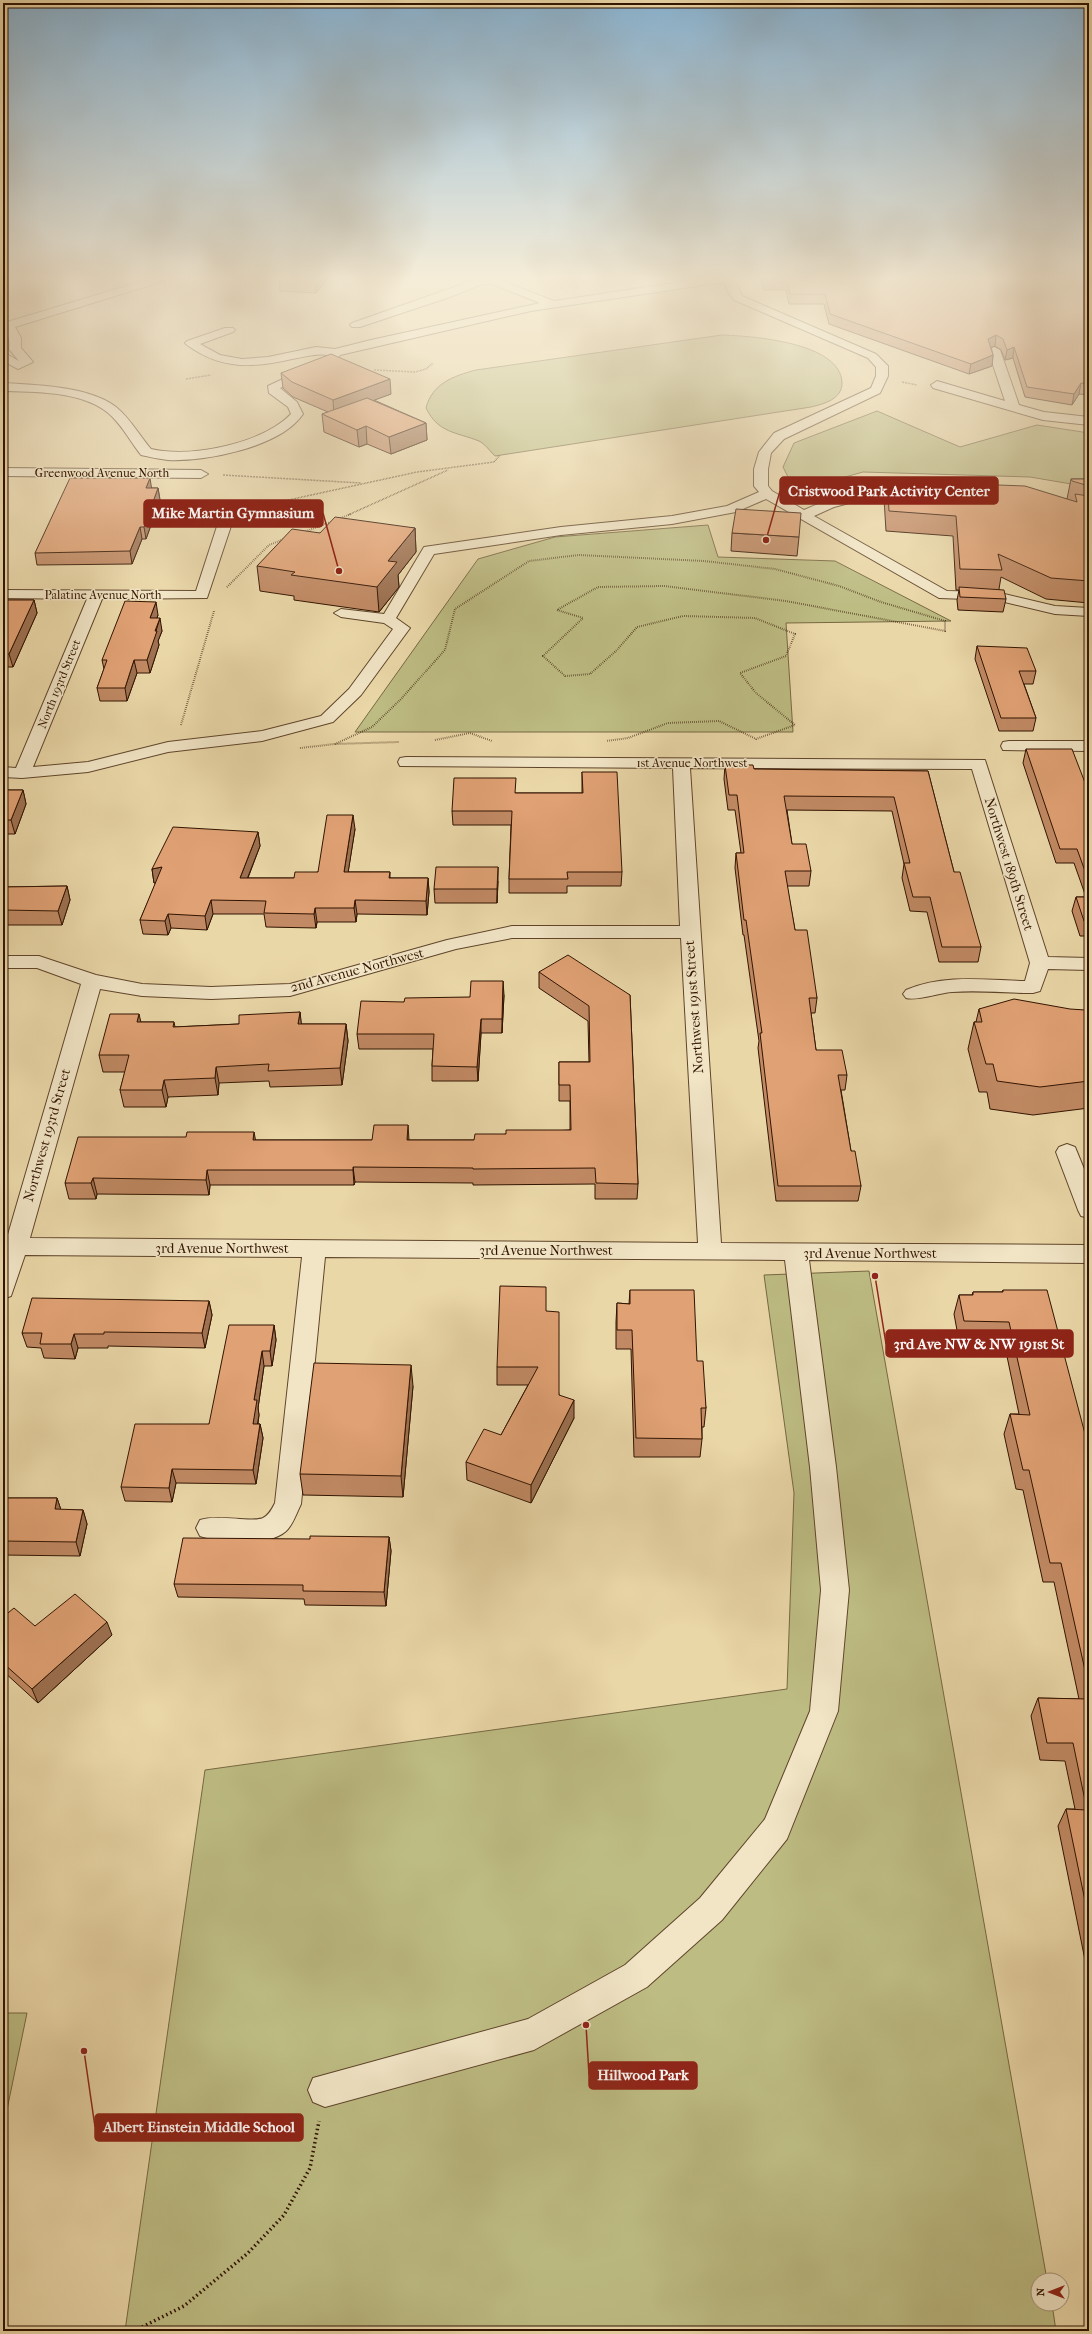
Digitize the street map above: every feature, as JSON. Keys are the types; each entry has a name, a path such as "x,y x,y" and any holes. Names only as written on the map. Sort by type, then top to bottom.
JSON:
{"street":[{"path":"3,387 56,391 85,397 111,408 146,452 159,455 194,454 240,444 269,434 291,423 297,414 294,405 273,390 274,387"},
{"path":"877,387 876,390 779,436 766,452 761,469 761,486 767,494 890,566 944,595 996,596 1055,610 1089,612"},
{"path":"944,387 1013,405 1045,404 1066,408 1079,414 1088,421"},
{"path":"1007,387 1013,405"},
{"path":"134,473 159,455"},
{"name":"Greenwood Avenue North","path":"3,472 201,474"},
{"path":"804,515 829,504 868,494 928,493"},
{"path":"388,619 429,550 561,531 672,520 731,509 767,494"},
{"name":"Palatine Avenue North","path":"3,594 202,595 228,514"},
{"name":"North 193rd Street","path":"22,773 96,595"},
{"path":"3,772 22,773 88,767 174,747 262,736 327,719 354,692 402,628 388,619 341,613"},
{"path":"1009,746 1089,746"},
{"name":"1st Avenue Northwest","path":"406,762 979,764"},
{"name":"Northwest 191st Street","path":"681,763 710,1252"},
{"name":"Northwest 189th Street","path":"979,764 1040,963"},
{"name":"2nd Avenue Northwest","path":"3,962 39,962 92,981 142,990 211,993 290,990 454,944 512,932 690,932"},
{"path":"913,994 921,989 940,986 1033,987 1040,963 1089,964"},
{"name":"Northwest 193rd Street","path":"3,1290 9,1246 92,981"},
{"path":"1067,1152 1089,1210"},
{"name":"3rd Avenue Northwest","path":"9,1246 1089,1254"},
{"path":"209,1528 266,1530 279,1522 288,1504 314,1248"},
{"path":"325,2090 534,2034 636,1976 711,1909 776,1829 824,1711 835,1590 823,1467 796,1252"}],"path":[{"path":"244,509 417,472 452,469 494,462 500,455"},
{"path":"303,532 386,499 414,484 452,469"},
{"path":"201,474 366,483"},
{"path":"224,590 269,545 290,537"},
{"path":"336,744 372,727 400,700 446,650 455,609 529,561 579,555 704,561 775,569 839,586 881,602 945,621 945,631 778,600 664,586 598,587 557,610 583,618 543,656 565,676 590,674 617,650 637,627 683,616 756,618 795,634 786,656 740,673 756,693 795,725 756,739 719,721 668,722 628,738 604,741"},
{"path":"174,747 214,611"},
{"path":"429,742 470,733 495,742"},
{"path":"298,749 336,744 405,742"},
{"path":"134,2331 184,2306 248,2253 284,2215 310,2168 325,2090"}],"shaded area":[{"path":"438,387 841,387 836,397 811,407 495,456 479,441 442,427 431,416 426,408 433,393"},
{"path":"877,411 960,447 1037,425 1089,433 1089,487 1030,477 863,472 795,491 783,467 794,443"},
{"path":"708,525 718,557 835,561 951,621 786,623 793,732 355,732 478,559 555,537"},
{"path":"869,1271 1046,2272 1030,2272 1030,2312 1053,2312 1056,2331 125,2331 205,1770 787,1689 794,1493 764,1275"},
{"path":"3,2013 27,2013 3,2129"}],"building":[{"path":"303,387 369,387 333,400"},
{"path":"1027,387 1079,387 1074,394"},
{"path":"367,398 426,423 389,437 366,426 357,430 322,414"},
{"path":"70,478 150,478 146,488 158,488 144,527 140,527 130,551 35,553"},
{"path":"900,478 919,488 954,491 971,484 1025,486 1077,502 1075,494 1089,496 1089,581 1051,578 998,554 1002,570 960,569 956,516 889,511 887,479"},
{"path":"1071,479 1089,479 1089,486 1072,481"},
{"path":"736,509 801,513 799,537 732,533"},
{"path":"335,517 415,528 388,561 397,562 377,587 291,575 295,572 257,566 292,529 320,533"},
{"path":"959,587 1004,590 1006,599 960,597"},
{"path":"3,600 34,600 9,654 3,654"},
{"path":"125,601 156,602 150,618 160,618 155,631 157,631 147,660 134,660 125,688 97,688 107,660 102,660"},
{"path":"977,646 1027,648 1036,671 1019,671 1036,718 1001,718"},
{"path":"1026,749 1072,749 1089,793 1089,882 1077,849 1060,849"},
{"path":"725,765 753,765 754,769 928,771 954,872 960,872 981,947 942,947 930,897 913,897 904,863 910,863 894,797 784,796 792,844 806,844 811,871 785,871 795,930 807,930 817,998 809,998 816,1050 842,1050 847,1075 838,1075 851,1151 855,1151 861,1186 778,1186 760,1033 762,1033 746,920 744,920 736,853 744,853 737,795 729,795"},
{"path":"582,772 617,772 622,872 567,872 568,879 509,879 512,811 452,811 454,778 516,778 515,793 583,793"},
{"path":"3,790 23,790 11,820 3,820"},
{"path":"327,815 353,815 344,872 390,872 389,878 428,878 426,901 355,900 354,908 315,908 314,914 264,913 266,901 211,900 205,916 168,914 165,921 140,920 162,867 152,869 173,827 258,832 240,878 294,878 295,872 318,872"},
{"path":"436,867 498,867 497,889 434,889"},
{"path":"67,886 58,911 3,910 3,887"},
{"path":"1076,897 1089,897 1089,921 1084,921"},
{"path":"568,955 630,995 638,1184 596,1183 595,1168 473,1169 353,1167 353,1170 207,1170 206,1180 93,1178 91,1183 65,1183 78,1137 186,1137 187,1132 254,1132 253,1140 372,1140 374,1125 408,1125 407,1140 474,1140 475,1134 506,1134 506,1130 571,1130 570,1085 559,1085 559,1062 590,1062 589,1006 539,972"},
{"path":"471,981 503,981 502,1019 481,1019 477,1067 432,1066 434,1034 357,1034 361,1001 404,1002 405,998 470,997"},
{"path":"1014,999 1070,1009 1085,1010 1087,1014 1089,1014 1089,1081 1040,1087 997,1081 993,1064 986,1064 974,1022 982,1022 979,1009"},
{"path":"300,1012 298,1024 346,1024 340,1068 268,1071 269,1064 216,1067 215,1078 164,1080 162,1090 120,1090 129,1055 99,1055 110,1014 139,1014 137,1022 174,1022 173,1027 239,1024 239,1015"},
{"path":"500,1286 546,1287 546,1311 559,1312 559,1395 574,1400 531,1485 466,1462 484,1429 501,1435 538,1367 497,1367"},
{"path":"630,1290 694,1290 697,1361 703,1361 706,1408 701,1408 702,1439 636,1438 632,1330 617,1330 617,1303 630,1304"},
{"path":"1003,1290 1047,1290 1089,1449 1089,1688 1061,1563 1050,1563 1029,1470 1023,1470 1010,1414 1030,1415 1009,1322 964,1321 959,1295 973,1295 973,1292 1003,1292"},
{"path":"32,1298 209,1301 202,1333 104,1332 104,1334 74,1334 71,1344 40,1344 42,1333 22,1333"},
{"path":"229,1325 274,1325 270,1351 262,1351 254,1400 257,1400 253,1424 260,1424 253,1470 172,1469 169,1488 121,1487 135,1424 209,1424"},
{"path":"314,1363 411,1365 401,1476 300,1474"},
{"path":"3,1498 57,1498 55,1509 83,1510 76,1542 3,1541"},
{"path":"310,1536 389,1537 384,1592 303,1591 303,1585 174,1584 183,1538 310,1539"},
{"path":"75,1594 107,1622 32,1689 3,1663 3,1617 14,1608 35,1626"},
{"path":"1038,1698 1089,1699 1089,1920 1066,1809 1087,1810 1073,1743 1047,1743"}],"place":[{"name":"Cristwood Park Activity Center","path":"766,540"},
{"name":"Mike Martin Gymnasium","path":"339,571"},
{"name":"3rd Ave NW & NW 191st St","path":"875,1276"},
{"name":"Hillwood Park","path":"586,2025"},
{"name":"Albert Einstein Middle School","path":"84,2051"}]}
